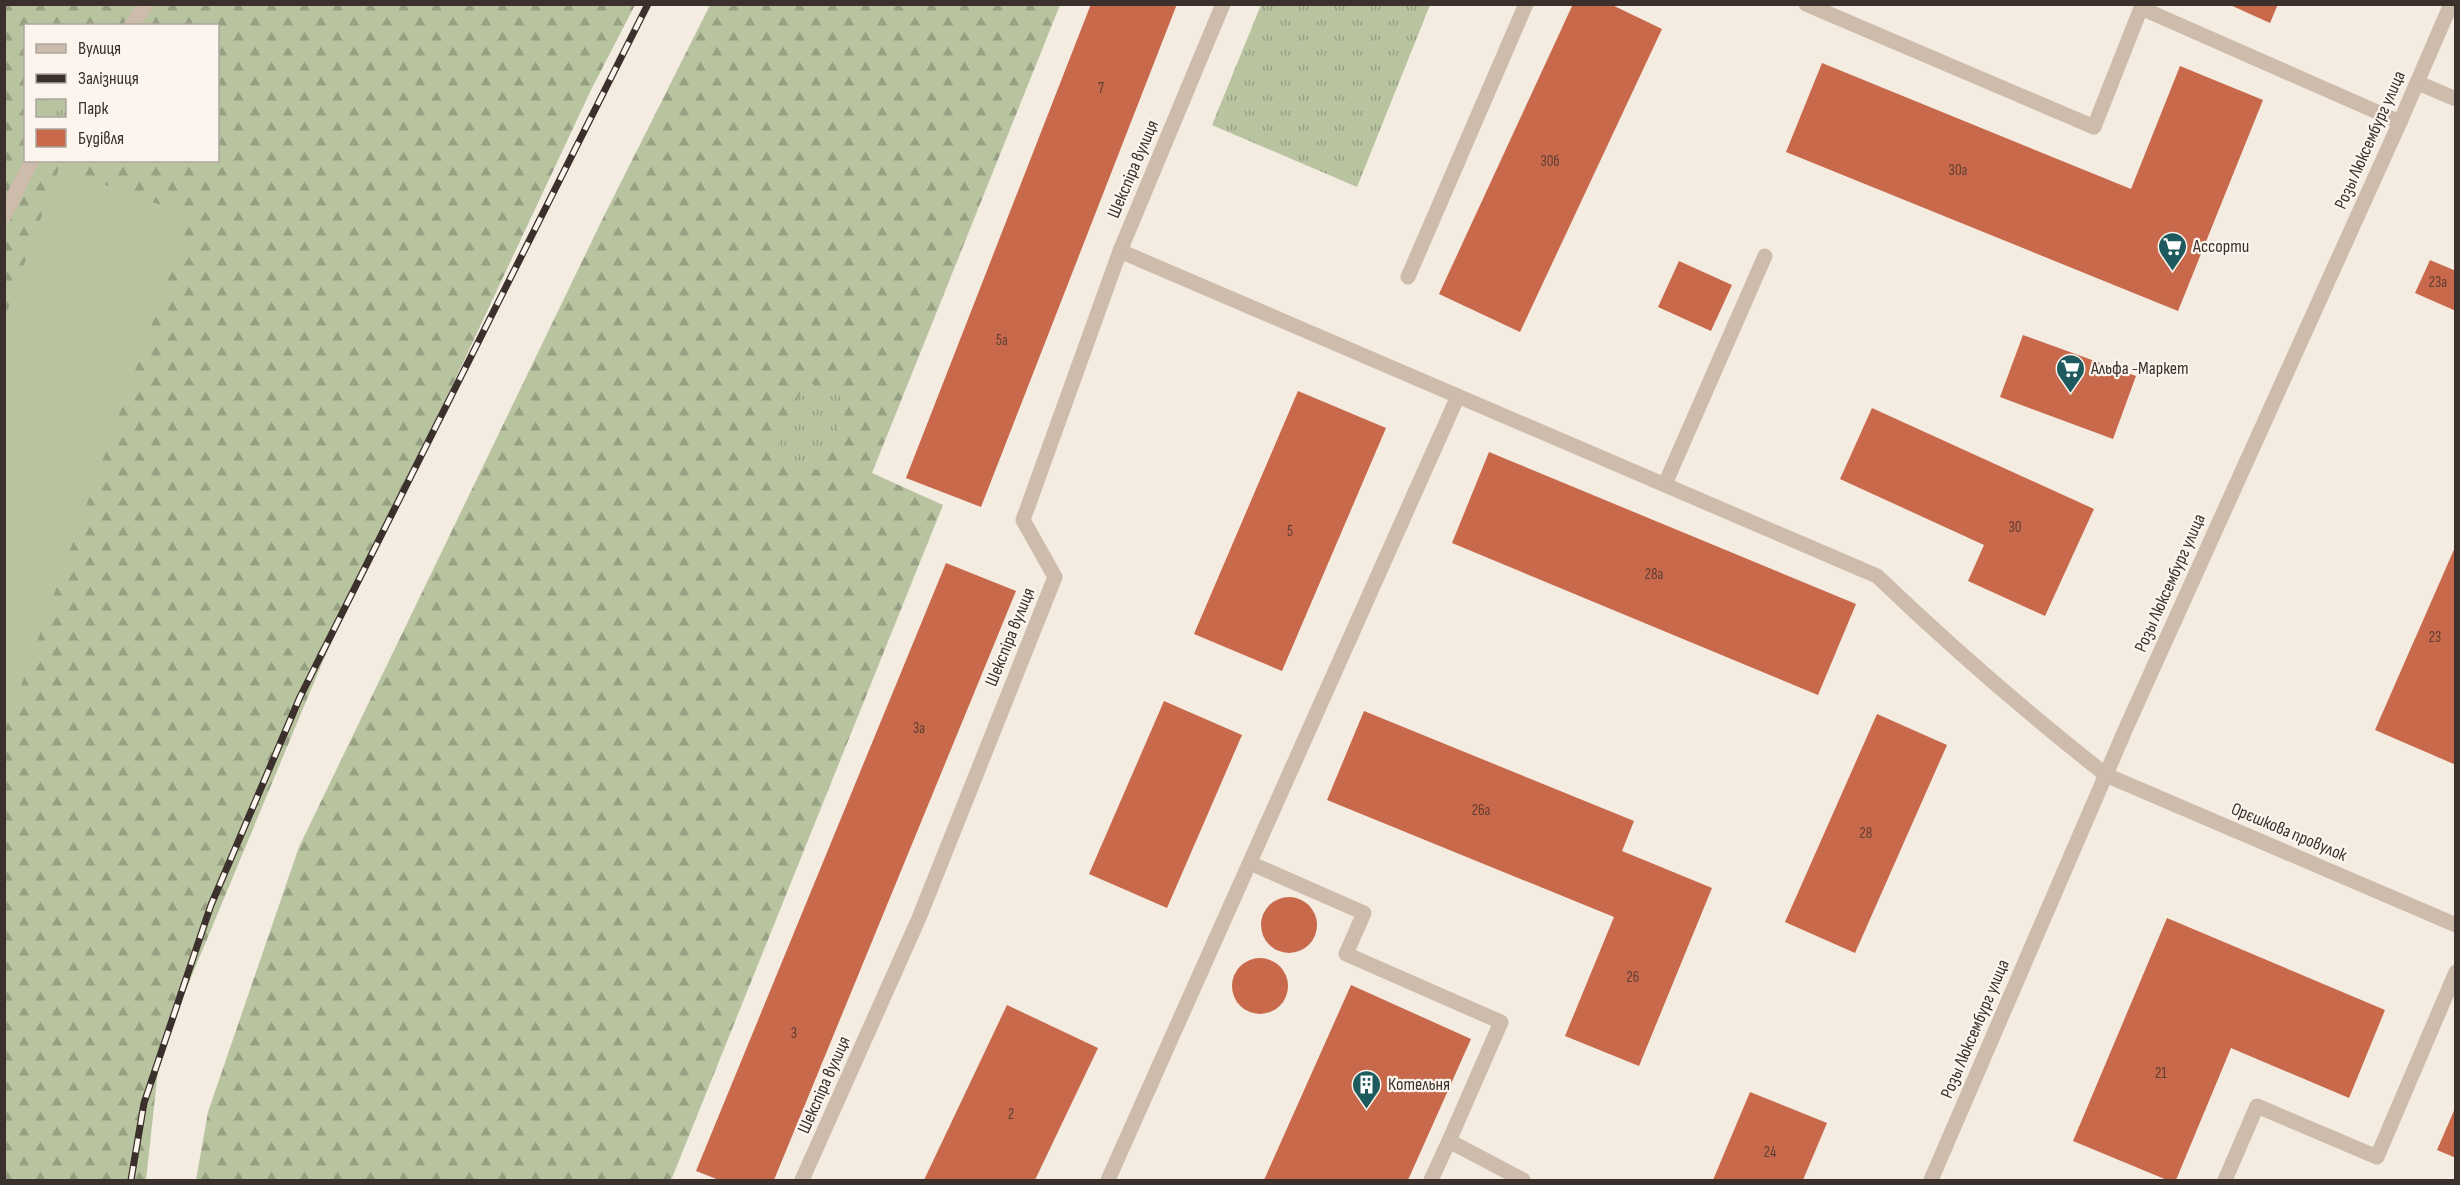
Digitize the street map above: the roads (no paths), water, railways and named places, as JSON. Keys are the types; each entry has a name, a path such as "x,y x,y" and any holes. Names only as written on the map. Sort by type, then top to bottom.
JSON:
{"street":[{"path":"132,24 147,4"},
{"name":"Шекспіра вулиця","path":"802,1180 919,918 1055,576 1023,520 1120,251 1223,4"},
{"path":"1408,277 1526,4"},
{"path":"1806,4 2094,127 2142,6 2400,122"},
{"name":"Розы Люксембург улица","path":"1931,1180 2106,775 2418,83 2451,4"},
{"path":"2418,83 2456,99"},
{"path":"4,216 31,162"},
{"name":"Орєшкова провулок","path":"1120,251 1877,576 1934,631 2050,731 2106,775 2456,925"},
{"path":"1665,484 1765,256"},
{"path":"1108,1180 1458,396"},
{"path":"1250,863 1364,913 1346,954 1501,1022 1431,1180"},
{"path":"2225,1180 2257,1106 2377,1157 2456,972"},
{"path":"1449,1140 1523,1180"}],"railway":[{"path":"131,1180 144,1103 211,905 300,697 648,4"}],"place":[{"name":"Ассорти","path":"2172,272"},
{"name":"Альфа -Маркет","path":"2070,394"},
{"name":"Котельня","path":"1367,1110"}]}
